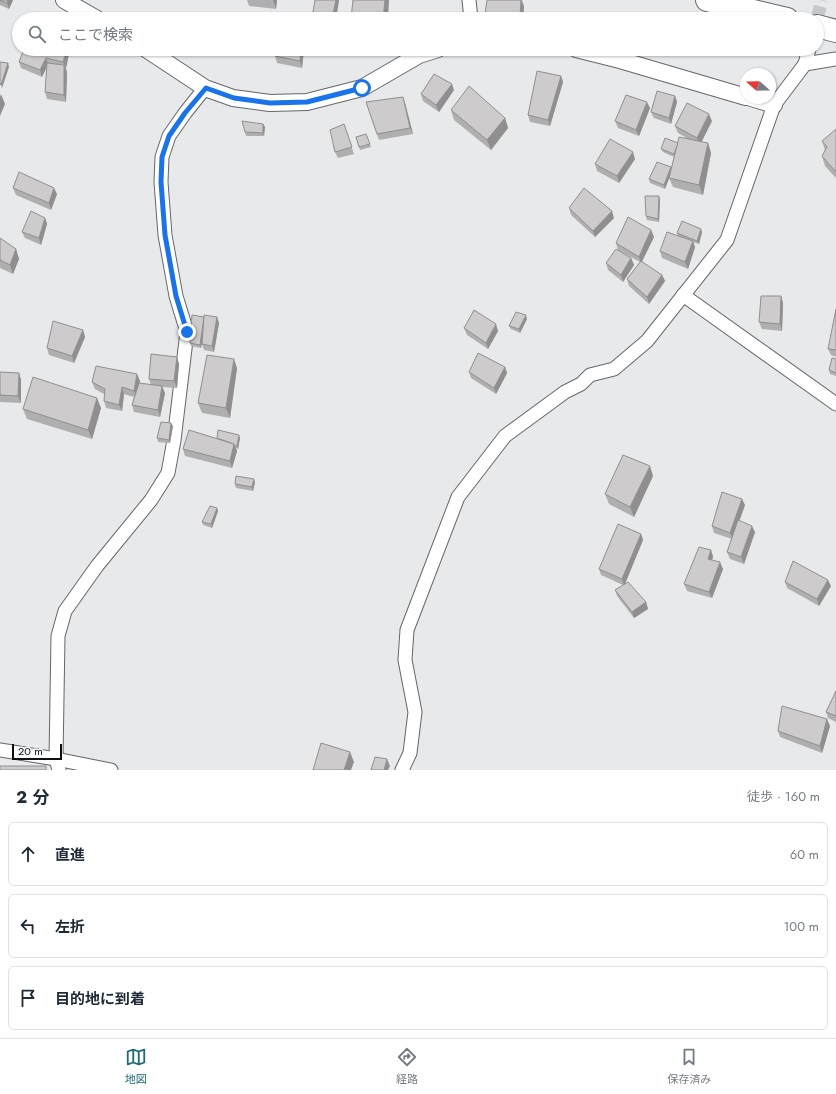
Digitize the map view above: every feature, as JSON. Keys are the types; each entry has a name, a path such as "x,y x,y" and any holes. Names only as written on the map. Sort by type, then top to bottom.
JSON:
{"highway":[{"path":"707,0 758,12"},
{"path":"824,28 836,31"}],"street":[{"path":"64,0 85,12"},
{"path":"469,0 471,12"},
{"path":"157,56 206,88 234,98 270,103 307,102 362,88 419,56"},
{"path":"604,56 740,95"},
{"path":"402,770 410,753 415,712 405,660 407,630 458,497 505,436 565,392 581,384 590,375 614,369 647,341 727,240 774,105 805,64 807,56"},
{"path":"805,64 836,59"},
{"path":"58,765 58,636 65,611 97,566 151,500 168,473 174,440 187,332 176,296 165,235 161,182 162,157 169,136 185,113 206,88"},
{"path":"683,295 836,404"},
{"path":"0,750 58,765 111,770"}],"building":[{"path":"0,0 8,0 7,3"},
{"path":"315,0 336,0 333,12 313,12"},
{"path":"353,0 385,0 384,12 352,12"},
{"path":"487,0 521,0 520,12 485,12"},
{"path":"21,56 65,56 63,62 46,58 40,70 19,62"},
{"path":"275,56 300,56 300,61"},
{"path":"0,62 8,63 1,85 0,84"},
{"path":"47,63 64,65 64,95 45,92"},
{"path":"537,71 561,76 548,120 528,115"},
{"path":"434,74 452,84 436,105 421,94"},
{"path":"469,86 505,118 487,140 451,110"},
{"path":"657,91 675,96 669,118 651,112"},
{"path":"626,95 647,102 636,130 615,121"},
{"path":"403,97 410,128 377,134 366,102"},
{"path":"687,103 709,114 697,138 675,126"},
{"path":"242,121 263,124 263,133 245,132"},
{"path":"344,124 352,147 335,152 330,130"},
{"path":"836,129 836,172 822,156 827,147 822,141"},
{"path":"366,134 370,144 359,147 356,137"},
{"path":"679,137 708,143 699,185 669,178"},
{"path":"665,138 678,143 674,154 661,149"},
{"path":"610,139 633,152 617,176 595,164"},
{"path":"657,162 671,167 664,185 649,179"},
{"path":"19,172 54,188 49,203 13,188"},
{"path":"584,188 612,211 593,231 569,208"},
{"path":"645,196 659,196 658,219 646,216"},
{"path":"31,211 45,218 39,238 22,232"},
{"path":"628,217 651,230 639,257 616,243"},
{"path":"682,221 701,229 697,241 677,233"},
{"path":"667,232 693,241 685,262 660,251"},
{"path":"0,238 16,249 10,265 0,260"},
{"path":"616,249 631,258 621,275 606,263"},
{"path":"641,261 662,275 647,297 627,279"},
{"path":"761,296 781,296 780,324 759,322"},
{"path":"836,309 836,350 828,349"},
{"path":"474,310 496,324 486,343 464,328"},
{"path":"516,312 526,315 519,329 509,326"},
{"path":"192,315 204,317 200,345 190,343"},
{"path":"204,315 217,317 212,346 202,344"},
{"path":"53,321 83,330 72,356 47,348"},
{"path":"478,353 505,367 494,388 469,372"},
{"path":"151,354 177,357 174,381 149,379"},
{"path":"207,355 234,359 226,408 198,403"},
{"path":"832,358 836,359 836,373 829,370"},
{"path":"96,366 137,374 134,391 122,387 119,405 104,401 105,389 92,382"},
{"path":"0,372 19,373 18,396 0,395"},
{"path":"33,377 97,398 88,430 23,409"},
{"path":"139,383 162,386 158,410 132,405"},
{"path":"161,422 171,423 169,440 157,438"},
{"path":"189,430 234,444 230,461 183,449"},
{"path":"218,430 239,435 237,446 217,438"},
{"path":"623,455 650,466 630,507 605,494"},
{"path":"236,476 254,479 252,487 235,484"},
{"path":"722,492 742,499 730,533 712,526"},
{"path":"210,506 217,508 211,524 202,522"},
{"path":"738,520 752,526 741,557 727,552"},
{"path":"618,524 641,534 622,579 599,569"},
{"path":"699,547 711,550 708,559 720,562 709,592 684,584"},
{"path":"793,561 828,580 817,599 785,582"},
{"path":"628,582 646,602 632,612 615,590"},
{"path":"836,691 836,716 826,712"},
{"path":"782,706 827,719 820,746 778,731"},
{"path":"321,743 350,752 344,770 313,770"},
{"path":"375,757 387,759 384,770 371,770"},
{"path":"0,766 46,766 46,770 0,770"}],"tunnel":[{"path":"819,12 822,0"}],"route":[{"path":"187,332 176,296 165,235 161,182 162,157 169,136 185,113 206,88 234,98 270,103 307,102 362,88"}]}
